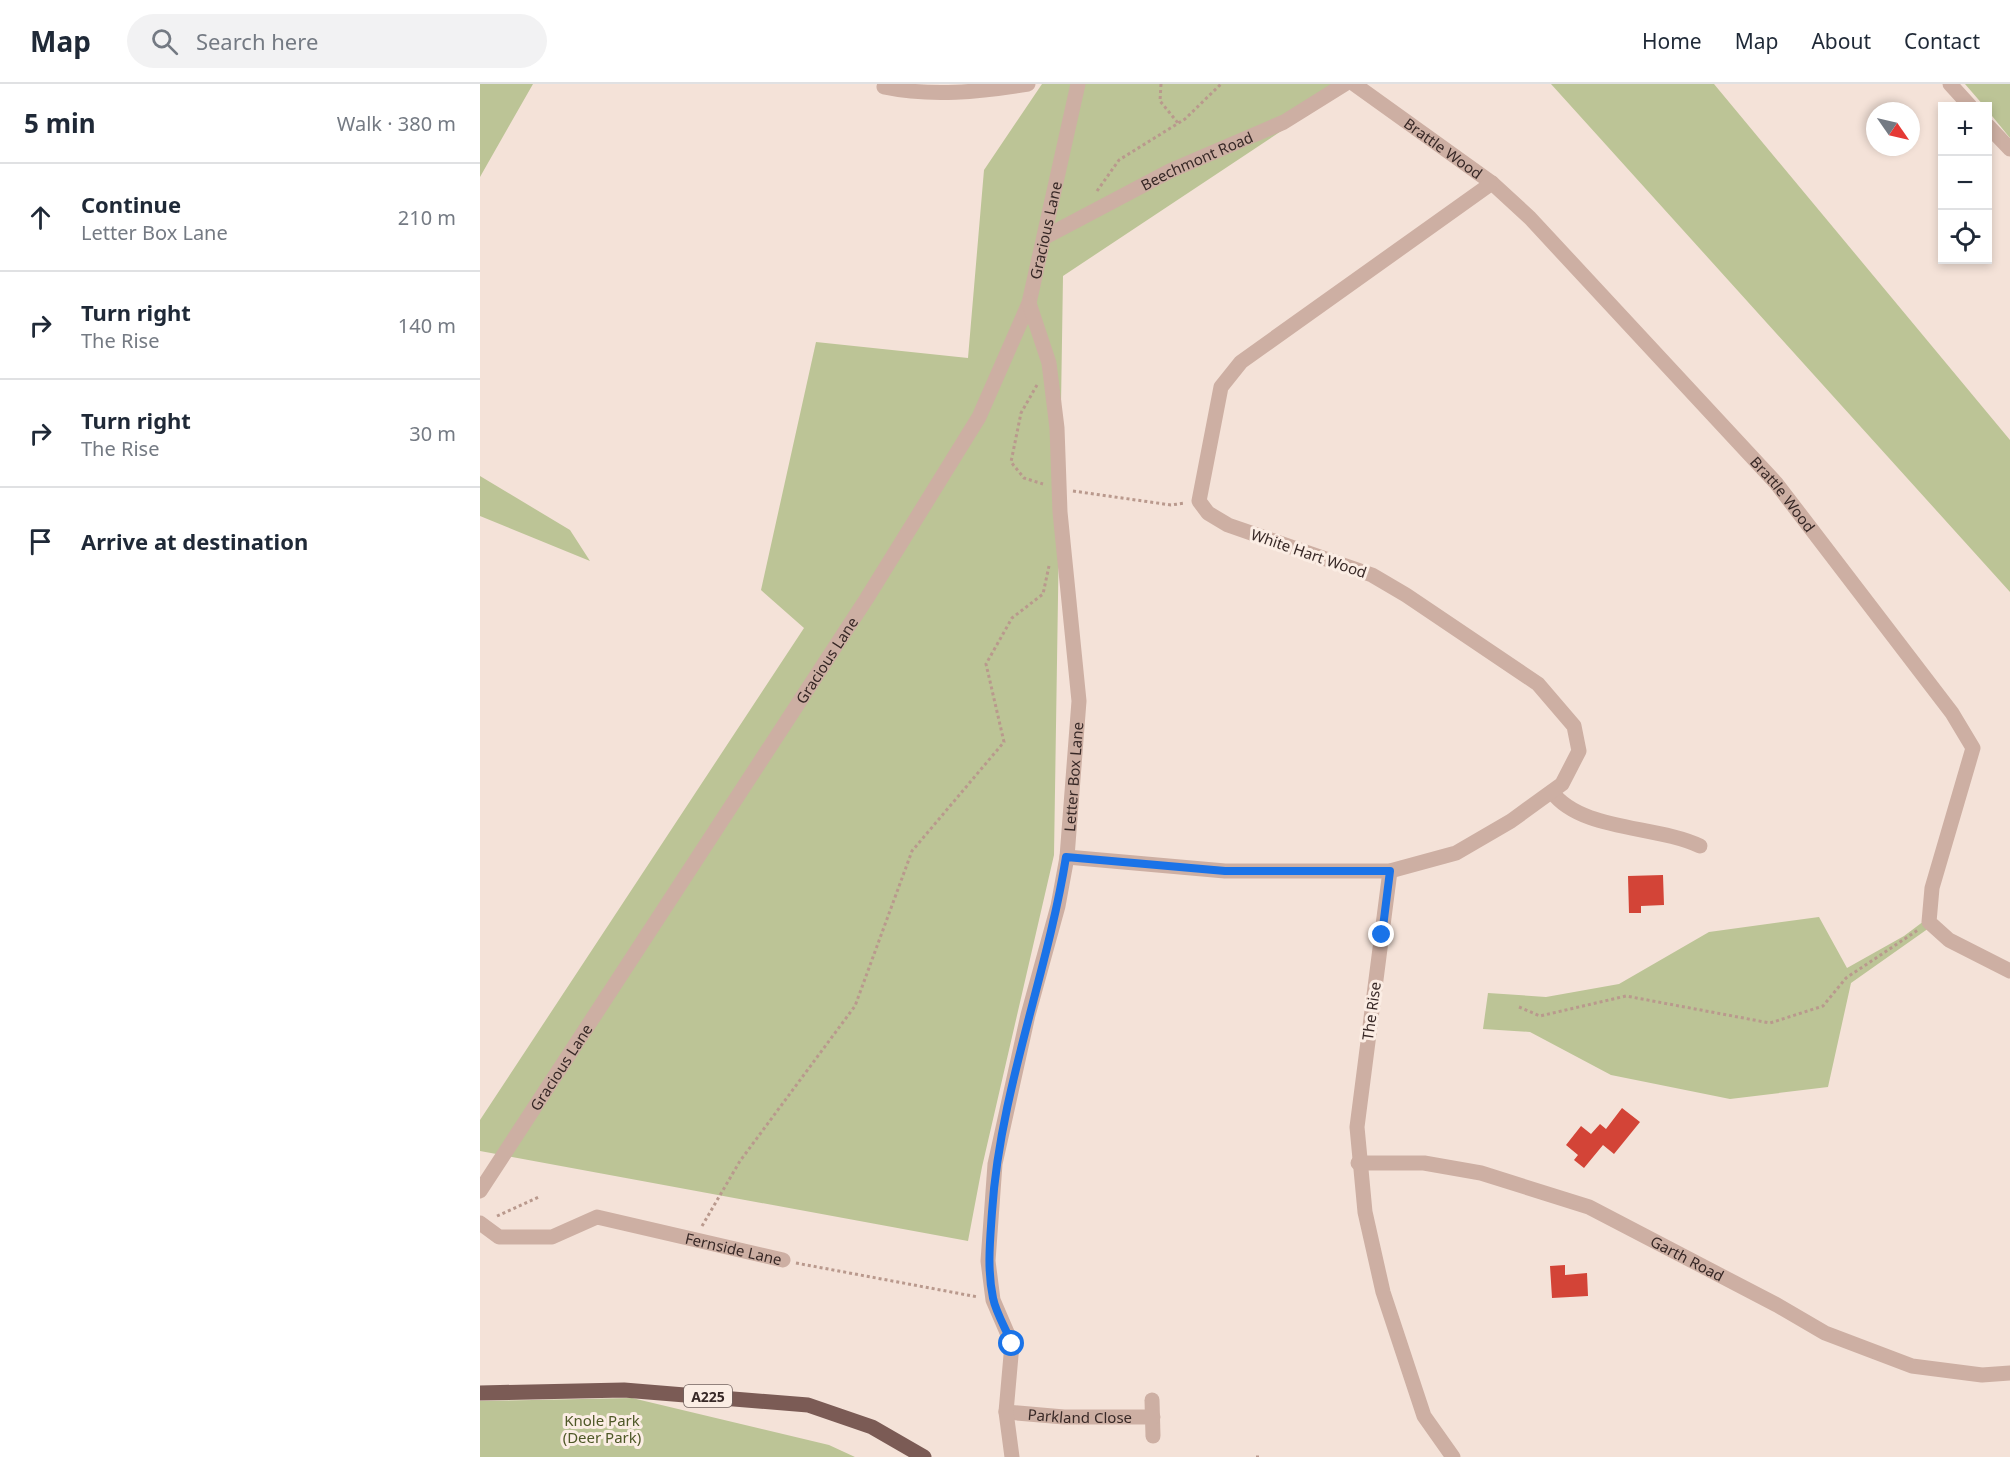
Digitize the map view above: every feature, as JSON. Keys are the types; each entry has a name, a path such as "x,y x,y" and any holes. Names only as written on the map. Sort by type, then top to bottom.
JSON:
{"main road":[{"name":"A225","path":"480,1393 624,1390 808,1405 872,1426 924,1457"}],"street":[{"path":"884,87 909,92 940,93 1028,84"},
{"name":"Gracious Lane","path":"480,1191 921,513 979,417 1029,303 1078,84"},
{"name":"Beechmont Road","path":"1045,237 1170,171 1284,122 1345,84"},
{"name":"Brattle Wood","path":"1354,84 1491,183 1530,218 1776,483 1952,713 1973,748 1932,888 1929,921"},
{"path":"1950,84 1966,102"},
{"path":"1992,130 2010,149"},
{"path":"1199,501 1221,387 1241,362 1491,183"},
{"name":"Letter Box Lane","path":"1012,1457 1006,1412 1012,1344 993,1300 988,1261 995,1164 1028,1015 1051,941 1066,857 1079,701 1059,489 1057,428 1049,363 1029,303"},
{"name":"White Hart Wood","path":"1199,501 1208,513 1228,525 1372,575 1406,595 1538,684 1574,726 1579,751 1562,784 1552,792 1511,821 1456,853 1390,871"},
{"path":"1552,792 1557,800 1582,815 1600,821 1642,828 1700,846"},
{"path":"1066,857 1225,871 1390,871"},
{"name":"The Rise","path":"1390,871 1357,1127 1358,1163 1365,1212 1383,1292 1424,1416 1453,1457"},
{"path":"1929,921 1949,940 2010,971"},
{"name":"Garth Road","path":"1358,1163 1424,1163 1481,1173 1588,1207 1777,1305 1825,1333 1912,1366 1982,1375 2010,1373"},
{"name":"Fernside Lane","path":"481,1223 499,1236 552,1237 597,1217 783,1260"},
{"name":"Parkland Close","path":"1152,1400 1153,1436"},
{"name":"Parkland Close","path":"1006,1412 1064,1417 1153,1417"}],"path":[{"path":"1161,84 1160,101 1178,123"},
{"path":"1094,195 1119,160 1178,123 1221,84"},
{"path":"1049,363 1021,413 1011,462 1024,478 1059,489 1171,506 1199,501"},
{"path":"694,1240 740,1161 855,1006 912,850 1004,742 986,664 1012,618 1043,594 1050,562"},
{"path":"1519,1007 1540,1016 1626,996 1770,1023 1823,1006 1846,978 1907,940 1929,921"},
{"path":"481,1223 539,1197"},
{"name":"Fernside Lane","path":"783,1260 993,1300"}],"green space":[{"path":"480,84 533,84 480,177"},
{"path":"1042,84 1352,84 1063,276 1054,855 982,1167 968,1241 480,1151 480,1120 804,628 761,590 816,342 968,358 984,170"},
{"path":"1551,84 1714,84 2010,440 2010,592"},
{"path":"1965,84 2010,84 2010,138 1992,116 1992,102 1981,102"},
{"path":"480,476 570,530 590,561 480,516"},
{"path":"1819,917 1847,968 1904,936 1924,921 1929,928 1851,983 1828,1087 1730,1099 1611,1075 1530,1032 1483,1029 1488,993 1546,997 1619,984 1709,932"},
{"name":"Knole Park (Deer Park)","path":"632,1398 829,1445 855,1457 480,1457 480,1401"}],"building":[{"path":"1663,875 1664,905 1641,906 1641,913 1629,913 1628,876"},
{"path":"1622,1108 1640,1122 1614,1154 1603,1145 1584,1168 1574,1160 1578,1155 1566,1145 1581,1126 1591,1134 1600,1124 1606,1129"},
{"path":"1565,1265 1565,1275 1587,1273 1588,1296 1552,1298 1550,1266"}],"route":[{"path":"1012,1344 993,1300 988,1261 995,1164 1028,1015 1051,941 1066,857 1225,871 1390,871 1382,935"}]}
